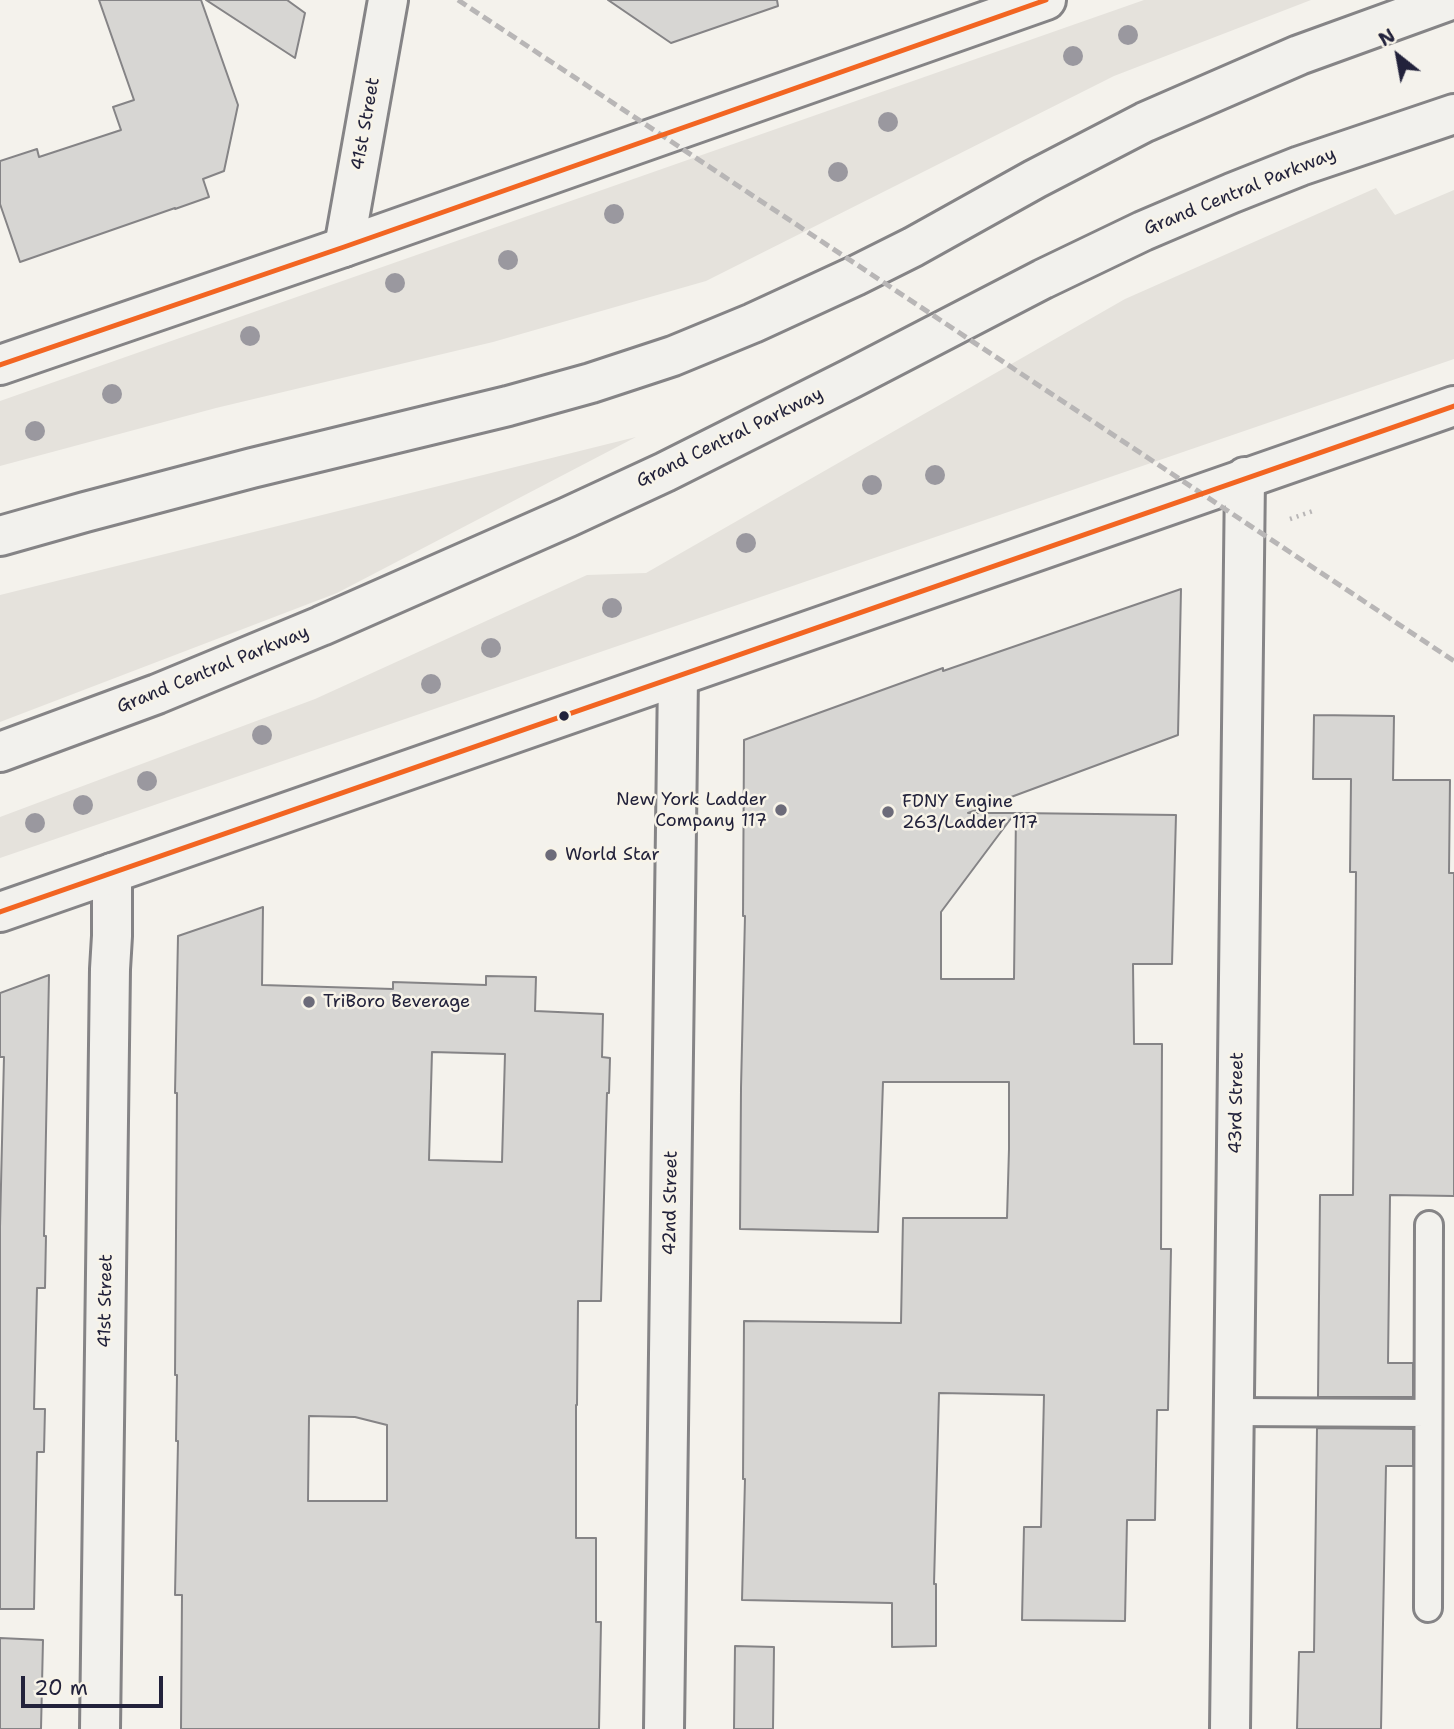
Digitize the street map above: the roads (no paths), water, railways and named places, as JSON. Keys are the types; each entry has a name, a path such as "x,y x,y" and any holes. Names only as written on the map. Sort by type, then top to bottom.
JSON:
{"main road":[{"name":"41st Street","path":"344,247 388,0"},
{"path":"0,365 344,247 984,11 1046,0"},
{"path":"0,536 240,471 508,406 673,356 855,276 1104,143 1192,101 1299,55 1451,0"},
{"name":"Grand Central Parkway","path":"0,752 158,694 321,626 568,517 665,472 1043,279 1231,193 1356,146 1454,114"},
{"path":"0,912 1454,405"},
{"name":"43rd Street","path":"1230,1729 1245,477"},
{"name":"42nd Street","path":"664,1729 678,677"},
{"name":"41st Street","path":"100,1729 112,873"}],"lane":[{"path":"1428,1608 1429,1225"},
{"path":"1233,1412 1429,1413"}],"railway":[{"path":"458,0 1454,661"}],"place":[{"name":"New York Ladder Company 117","path":"781,810"},
{"name":"FDNY Engine 263/Ladder 117","path":"888,812"},
{"name":"World Star","path":"551,855"},
{"name":"TriBoro Beverage","path":"309,1002"}]}
